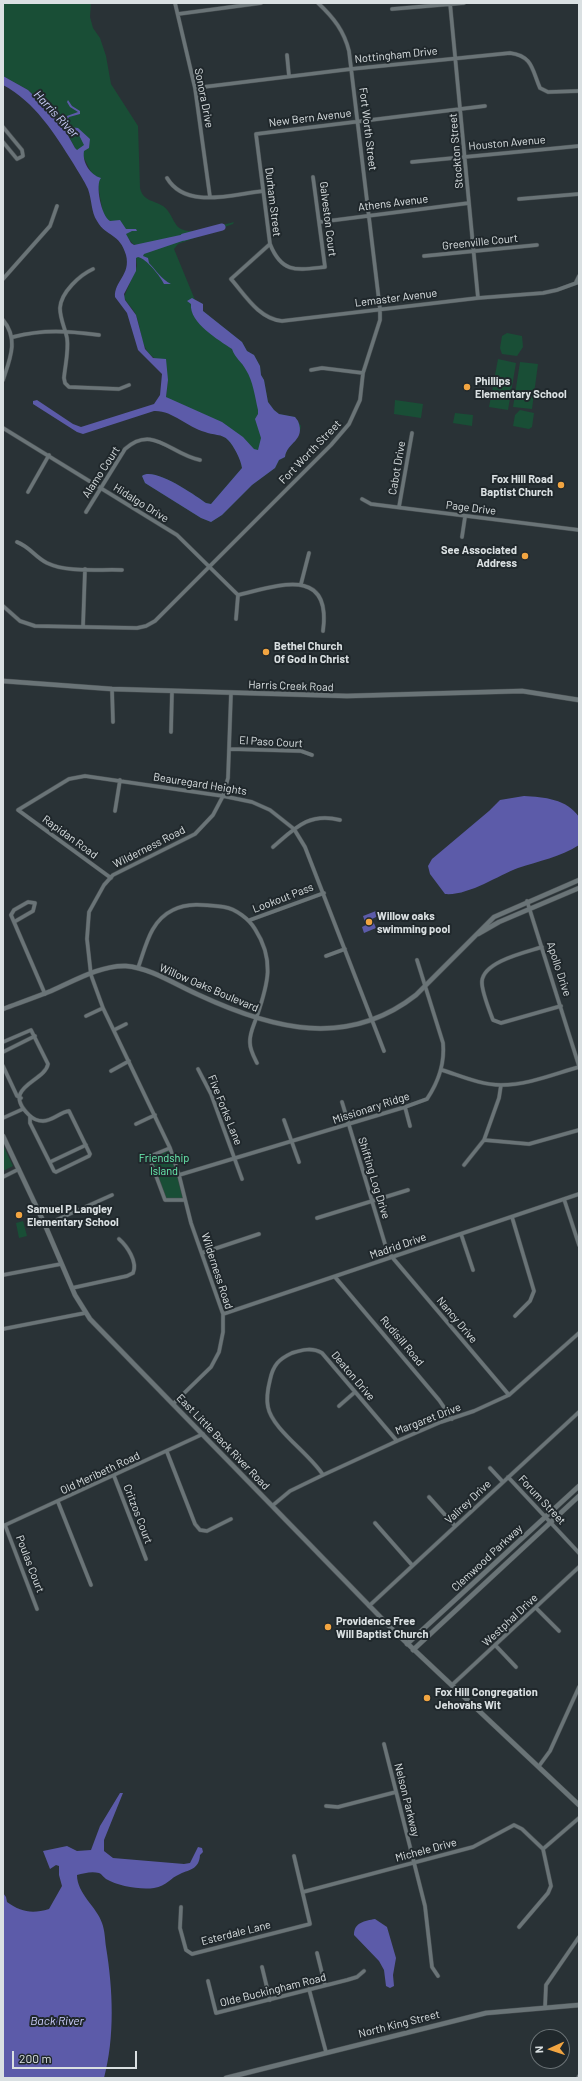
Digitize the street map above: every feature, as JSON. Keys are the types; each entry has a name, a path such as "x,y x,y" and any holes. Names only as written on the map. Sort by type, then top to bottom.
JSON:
{"street":[{"name":"Sonora Drive","path":"175,3 188,67 195,88 210,197"},
{"path":"178,14 236,4 261,3"},
{"name":"Fort Worth Street","path":"3,606 20,621 27,624 137,628 146,626 155,621 349,424 360,400 364,374 380,320 380,309 358,122 345,36 339,25 318,3"},
{"path":"392,9 464,3"},
{"name":"Stockton Street","path":"450,4 478,298"},
{"name":"Nottingham Drive","path":"195,88 289,76 510,52 526,58 533,68 540,88 548,92 557,93 579,91"},
{"path":"287,55 289,76"},
{"name":"New Bern Avenue","path":"256,134 485,106"},
{"path":"3,127 22,150 23,156 17,159 3,142"},
{"name":"Durham Street","path":"230,279 270,244 256,134"},
{"name":"Houston Avenue","path":"412,162 579,146"},
{"name":"Galveston Court","path":"270,244 274,255 288,268 297,270 325,267 314,177"},
{"path":"167,178 172,186 180,192 190,196 210,197 263,191"},
{"path":"519,199 579,194"},
{"name":"Athens Avenue","path":"320,222 470,203"},
{"path":"3,279 50,226 57,206"},
{"name":"Greenville Court","path":"424,256 537,245"},
{"path":"93,269 81,274 63,298 60,307 67,339 64,378 69,387 119,389 129,385"},
{"path":"578,282 579,276"},
{"name":"Lemaster Avenue","path":"230,279 261,312 274,320 282,321 478,298 550,292 578,282"},
{"path":"3,320 13,337 12,351 3,380"},
{"path":"13,337 64,330 99,335"},
{"path":"310,370 322,368 364,374"},
{"name":"Hidalgo Drive","path":"3,428 49,455 177,536 238,595"},
{"name":"Cabot Drive","path":"399,507 412,433"},
{"name":"Alamo Court","path":"86,512 100,487 125,449 132,443 141,439 158,441 186,458 200,460"},
{"path":"28,492 49,455"},
{"name":"Page Drive","path":"362,499 371,504 465,517 579,530"},
{"path":"462,537 465,517"},
{"path":"17,542 27,546 39,558 54,566 122,570"},
{"path":"301,584 309,553"},
{"path":"83,627 85,569"},
{"path":"236,619 238,595 292,583 301,584 313,591 320,599 325,614 323,631"},
{"name":"Harris Creek Road","path":"3,681 112,689 347,696 522,691 579,700"},
{"path":"112,689 113,722"},
{"path":"171,732 172,691"},
{"name":"Wilderness Road","path":"174,1403 211,1367 219,1352 223,1332 223,1314 185,1200 170,1148 114,1030 90,975 87,939 89,912 104,885 110,878 196,834 213,815 223,796 228,778 231,693"},
{"name":"El Paso Court","path":"230,749 301,751 312,755"},
{"name":"Beauregard Heights","path":"18,810 69,779 85,776 223,796 252,802 270,810 294,829 305,847 324,892 384,1051"},
{"path":"115,811 120,780"},
{"name":"Rapidan Road","path":"18,810 110,878"},
{"path":"272,847 294,829 307,821 320,817 340,820"},
{"name":"Willow Oaks Boulevard","path":"3,1009 114,967 138,968 227,1007 281,1025 309,1030 347,1027 372,1020 404,1005 494,917 527,901 579,880"},
{"name":"Willow Oaks Boulevard","path":"478,934 499,922 579,888"},
{"name":"Lookout Pass","path":"250,920 324,892"},
{"name":"Apollo Drive","path":"527,901 562,1006 579,1067"},
{"path":"14,922 33,910 35,903 28,902 13,911 11,915 14,922 45,994"},
{"path":"138,968 156,923 163,915 174,909 185,906 204,905 227,908 250,920 265,950 268,968 267,986 250,1043 257,1063"},
{"path":"542,947 503,959 484,976 482,984 491,1015 493,1020 502,1023 562,1006"},
{"path":"326,956 345,949"},
{"name":"Missionary Ridge","path":"179,1175 292,1142 427,1099 442,1070 444,1056 443,1043 417,960"},
{"path":"86,1016 104,1008"},
{"path":"114,1030 126,1024"},
{"path":"3,1042 31,1030 48,1064 48,1068 43,1074 25,1086 21,1098 23,1108 37,1121 51,1120 69,1111 86,1145 90,1154 89,1156 56,1172 30,1123 30,1116"},
{"path":"3,1052 34,1036"},
{"path":"111,1071 129,1061"},
{"path":"3,1066 17,1096 21,1098"},
{"path":"442,1070 482,1083 501,1085 521,1084 579,1067"},
{"name":"Five Forks Lane","path":"198,1068 235,1158 242,1179"},
{"path":"464,1165 484,1140 497,1104 501,1085"},
{"name":"Shifting Log Drive","path":"342,1102 371,1202 385,1244 392,1257"},
{"path":"405,1107 410,1126"},
{"path":"3,1118 23,1108"},
{"path":"136,1124 155,1115"},
{"path":"284,1120 299,1162"},
{"path":"484,1140 529,1144 579,1130"},
{"name":"East Little Back River Road","path":"3,1136 45,1225 72,1288 85,1313 413,1650 539,1766"},
{"path":"50,1162 86,1145"},
{"path":"170,1148 153,1155 151,1161 152,1165 165,1200 185,1200"},
{"path":"3,1177 19,1169"},
{"path":"317,1218 408,1190"},
{"name":"Madrid Drive","path":"223,1314 579,1194"},
{"path":"45,1225 112,1195"},
{"path":"564,1199 579,1245"},
{"path":"512,1217 534,1291 530,1301 515,1316"},
{"path":"202,1253 259,1234"},
{"path":"461,1234 473,1270"},
{"path":"72,1288 127,1276 133,1273 134,1268 132,1259 127,1248 119,1239"},
{"name":"Nancy Drive","path":"392,1257 509,1395"},
{"path":"3,1275 61,1264"},
{"name":"Rudisill Road","path":"335,1277 439,1400 452,1419"},
{"path":"3,1329 85,1313"},
{"name":"Margaret Drive","path":"272,1506 290,1491 323,1475 397,1441 452,1419 474,1412 509,1395 579,1332"},
{"name":"Deaton Drive","path":"323,1475 316,1465 274,1422 268,1408 267,1394 274,1367 281,1359 290,1354 307,1349 316,1350 325,1356 397,1441"},
{"path":"339,1406 355,1392"},
{"name":"Valirey Drive","path":"369,1606 579,1412"},
{"name":"Old Meribeth Road","path":"4,1525 58,1502 203,1434"},
{"path":"166,1452 195,1524 200,1530 207,1531 231,1520"},
{"path":"490,1468 503,1482"},
{"name":"Critzos Court","path":"114,1476 146,1559"},
{"name":"Forum Street","path":"508,1477 579,1553"},
{"name":"Clemwood Parkway","path":"407,1644 579,1486"},
{"name":"Clemwood Parkway","path":"413,1650 579,1496"},
{"path":"429,1497 455,1526"},
{"path":"58,1502 91,1585"},
{"path":"374,1523 412,1565"},
{"name":"Poulas Court","path":"4,1525 37,1609"},
{"name":"Westphal Drive","path":"452,1686 579,1568"},
{"path":"536,1608 559,1631"},
{"path":"496,1646 516,1667"},
{"path":"579,1687 550,1751 539,1766 579,1805"},
{"name":"Nelson Parkway","path":"384,1744 425,1906 431,1962 438,1976"},
{"path":"326,1806 338,1807 396,1792"},
{"path":"520,1927 548,1893 551,1886 543,1849 579,1818"},
{"name":"Michele Drive","path":"303,1892 474,1847 514,1825 522,1829 543,1849"},
{"path":"294,1856 303,1892"},
{"name":"Esterdale Lane","path":"181,1908 180,1928 186,1950 192,1954 310,1924 303,1892"},
{"path":"545,2008 546,1985 579,1937"},
{"path":"317,1953 325,1985"},
{"path":"262,1967 270,2000"},
{"name":"Olde Buckingham Road","path":"208,1981 216,2014 357,1977 364,1971"},
{"path":"309,1990 326,2052"},
{"name":"North King Street","path":"226,2078 486,2013 579,2005"}],"green space":[{"path":"3,3 91,3 90,17 93,28 100,38 106,56 111,84 138,126 141,192 149,200 163,206 177,226 182,229 189,231 205,230 234,222 233,224 178,244 174,249 195,300 203,304 203,311 242,342 247,351 254,355 260,366 268,402 279,414 295,417 301,426 298,436 288,449 285,457 279,460 275,468 252,485 222,515 211,522 201,518 145,483 142,476 148,474 165,478 206,503 211,504 242,468 236,452 225,438 260,454 206,428 166,397 168,380 160,361 148,353 136,315 124,297 137,266 136,258 148,243 134,245 126,236 106,221 98,186 84,158 75,148 62,123 28,90 3,76"},
{"path":"507,333 522,336 523,347 517,356 502,354 500,348 502,336"},
{"path":"498,359 516,363 508,410 489,407"},
{"path":"520,362 538,364 532,409 513,407"},
{"path":"395,400 423,404 421,418 394,414"},
{"path":"520,410 534,413 532,427 529,429 513,426 515,415"},
{"path":"455,413 473,415 472,426 453,423"},
{"path":"3,1145 13,1166 3,1171"},
{"name":"Friendship Island","path":"170,1148 185,1200 165,1200 151,1161 153,1155"},
{"path":"23,1221 27,1236 19,1238 16,1223"}],"water":[{"path":"3,76 28,90 61,123 67,116 78,112 70,107 67,102 68,100 72,106 80,111 80,114 69,117 65,123 69,127 78,128 90,139 89,148 84,151 84,159 90,171 101,178 99,181 99,193 104,213 110,221 120,220 126,229 136,229 137,231 132,231 126,234 131,243 134,245 185,234 191,234 194,237 144,254 143,256 148,258 149,263 164,280 171,284 164,284 149,264 138,257 136,258 136,271 124,294 125,300 136,315 145,349 153,358 166,359 168,380 166,397 222,422 243,437 254,449 258,450 261,438 255,419 258,414 258,410 254,389 248,374 232,349 213,336 195,318 191,304 187,301 192,298 203,304 203,311 242,342 247,351 254,355 260,366 268,402 274,410 279,414 295,417 298,421 300,433 286,452 285,457 279,460 275,468 252,485 222,515 211,522 201,518 145,483 142,476 148,474 165,478 206,503 211,504 242,468 235,449 226,438 198,430 161,411 154,411 83,434 77,432 33,404 33,401 37,400 73,424 81,427 154,404 160,395 162,374 138,350 127,313 115,297 115,291 124,273 127,262 123,248 117,239 104,230 97,221 86,186 59,141 43,119 25,100 3,85","holes":["66,128 78,133 84,145 77,150 65,130"]},
{"path":"524,796 554,800 568,806 574,811 579,817 579,845 557,856 510,871 473,889 454,894 445,894 430,874 428,866 432,859 500,800"},
{"name":"Willow oaks swimming pool","path":"376,911 378,916 372,919 376,928 364,933 362,927 366,925 363,916"},
{"name":"Back River","path":"120,1793 123,1793 104,1840 104,1851 113,1858 184,1864 190,1863 198,1847 202,1848 203,1852 194,1868 177,1876 162,1886 154,1888 136,1888 123,1885 106,1879 100,1873 96,1872 88,1872 77,1875 80,1888 96,1911 103,1926 105,1935 112,2013 110,2046 104,2078 3,2078 3,1893 7,1902 22,1910 32,1912 49,1909 62,1886 59,1875 59,1866 56,1865 50,1869 43,1851 67,1846 77,1851 91,1850 100,1826"},
{"path":"375,1919 387,1927 396,1958 393,1975 394,1986 390,1988 386,1986 384,1970 379,1961 354,1935 354,1931 358,1925"}],"waterway":[{"name":"Harris River","path":"184,237 222,227"}],"place":[{"name":"Phillips Elementary School","path":"467,387"},
{"name":"Fox Hill Road Baptist Church","path":"561,485"},
{"name":"See Associated Address","path":"525,556"},
{"name":"Bethel Church Of God In Christ","path":"266,652"},
{"name":"Willow oaks swimming pool","path":"369,922"},
{"name":"Samuel P Langley Elementary School","path":"19,1215"},
{"name":"Providence Free Will Baptist Church","path":"328,1627"},
{"name":"Fox Hill Congregation Jehovahs Wit","path":"427,1698"}]}
